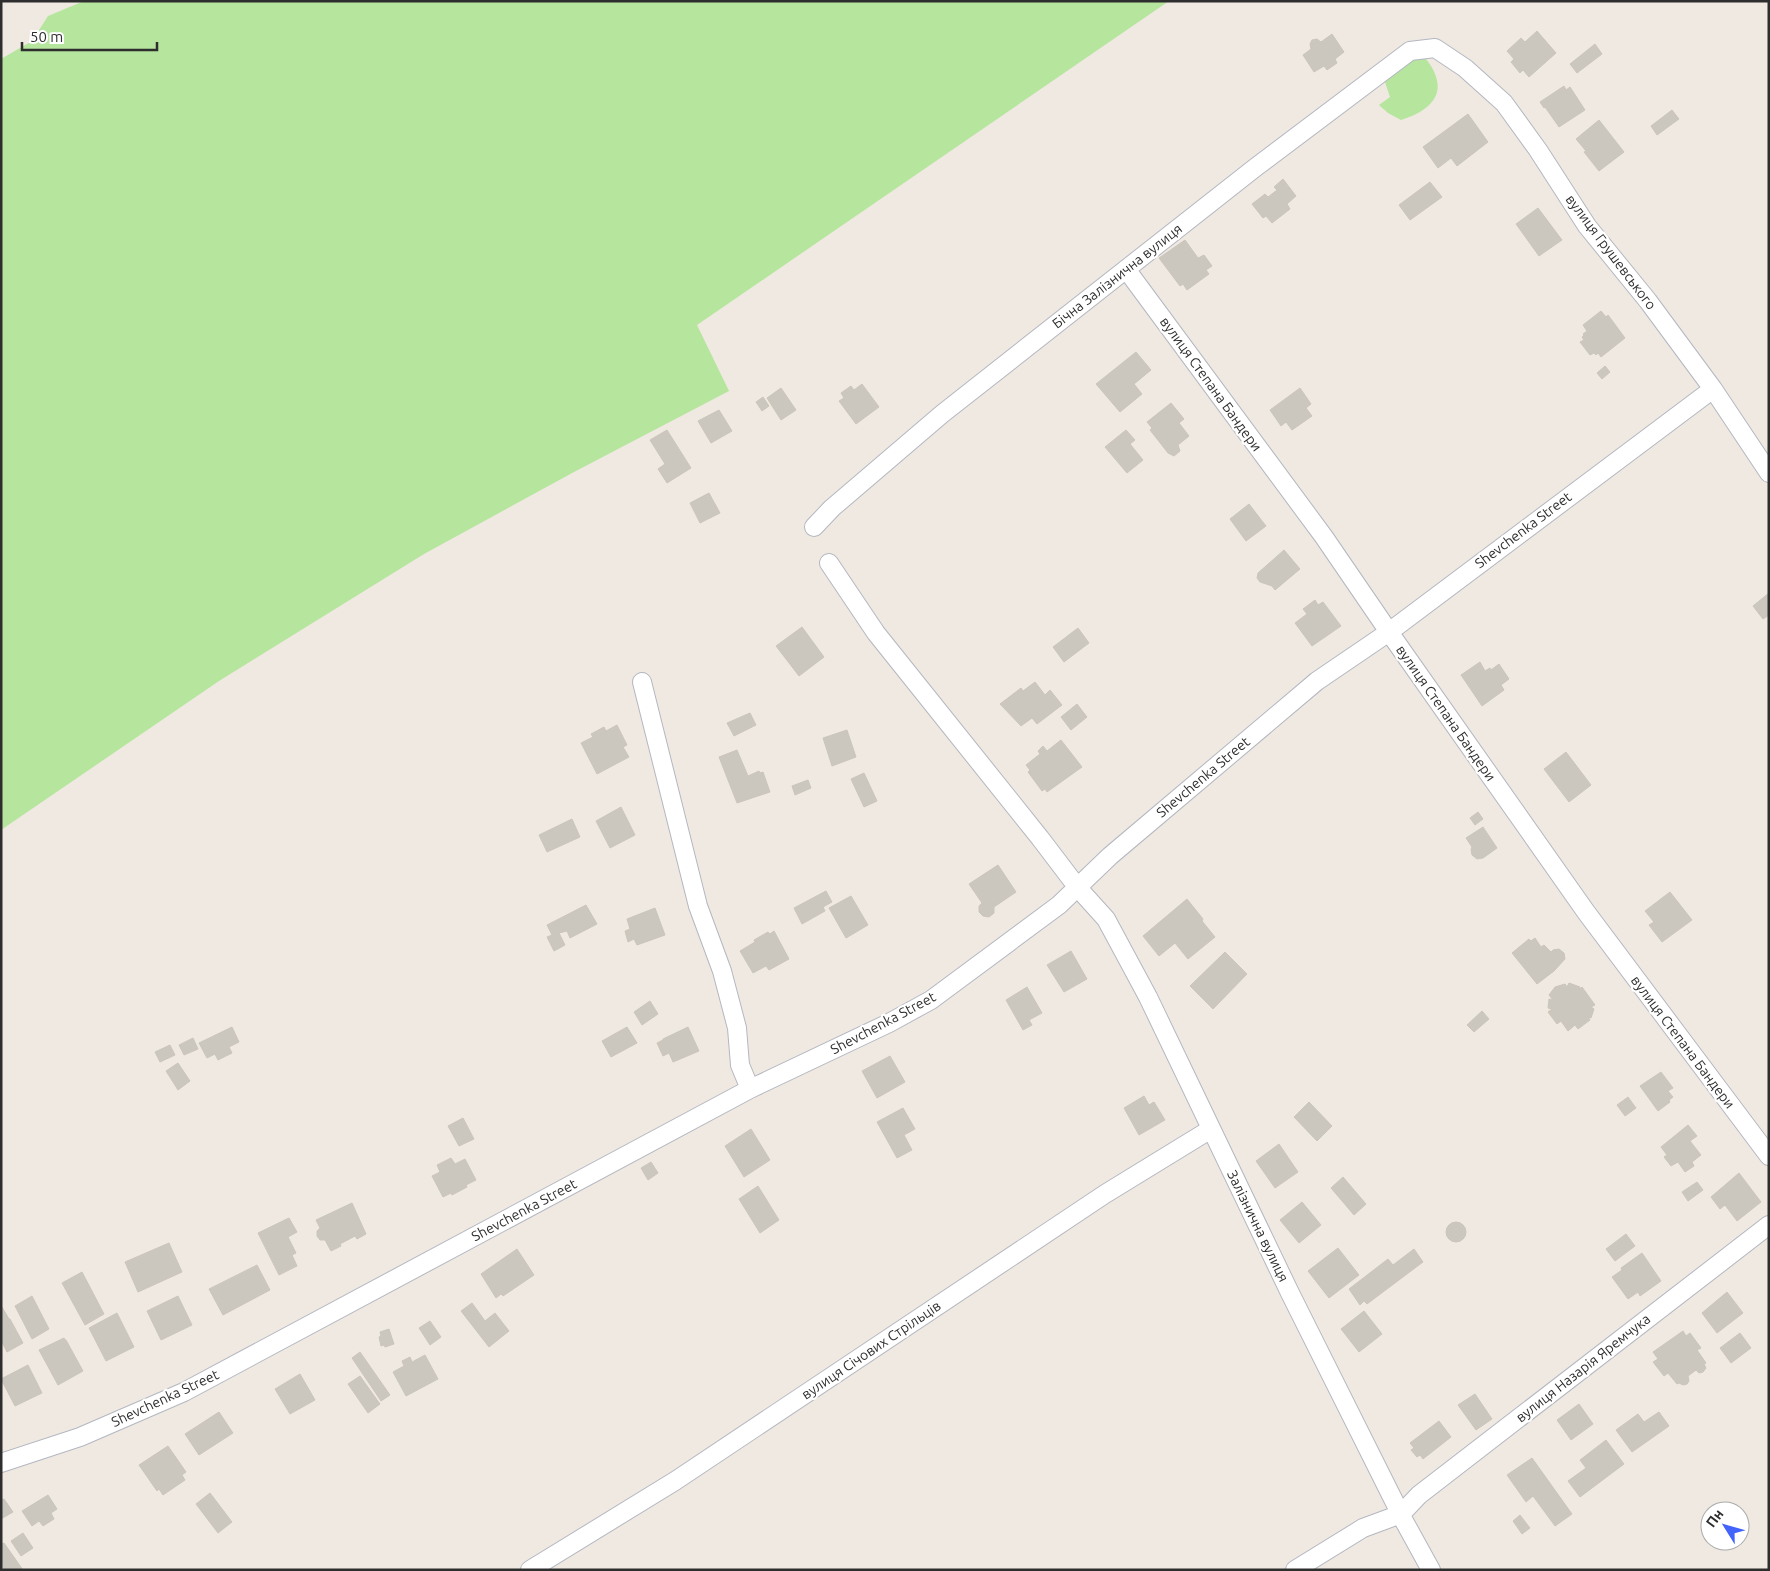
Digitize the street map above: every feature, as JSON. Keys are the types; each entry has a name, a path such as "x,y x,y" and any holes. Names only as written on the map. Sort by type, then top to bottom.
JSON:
{"street":[{"name":"Бічна Залізнична вулиця","path":"814,527 832,508 942,414 1256,167 1410,51 1435,48"},
{"name":"вулиця Грушевського","path":"1435,48 1464,68 1504,103 1538,150 1588,226 1648,301 1713,389 1769,473"},
{"name":"вулиця Степана Бандери","path":"1126,269 1324,537 1586,912 1769,1156"},
{"name":"Shevchenka Street","path":"1,1463 80,1437 184,1392 750,1090 889,1023 931,1000 1059,905 1110,856 1317,681 1389,632 1713,389"},
{"name":"Залізнична вулиця","path":"829,563 876,633 1078,888 1106,919 1148,997 1290,1292 1431,1570"},
{"path":"642,682 698,906 722,971 737,1028 740,1065 750,1090"},
{"name":"вулиця Січових Стрільців","path":"530,1570 675,1481 1106,1194 1211,1129"},
{"name":"вулиця Назарія Яремчука","path":"1401,1514 1419,1495 1769,1225"},
{"path":"1296,1570 1363,1528 1401,1514"}],"green space":[{"path":"84,1 1169,1 697,325 729,391 574,472 424,554 219,681 1,830 1,59 32,41 48,16"},
{"path":"1422,54 1436,76 1438,86 1436,94 1432,102 1424,109 1401,120 1388,113 1379,105 1390,97 1384,79 1397,64"}],"building":[{"path":"1537,31 1556,53 1529,77 1523,70 1520,73 1511,62 1514,59 1507,51 1521,38 1525,42"},
{"path":"1332,34 1344,52 1335,59 1337,63 1327,70 1324,66 1314,72 1303,55 1311,49 1310,44 1312,40 1317,39 1321,42"},
{"path":"1595,44 1602,54 1577,73 1570,64"},
{"path":"1564,86 1566,90 1570,87 1585,110 1559,127 1540,102"},
{"path":"1672,110 1679,119 1657,135 1651,126"},
{"path":"1468,114 1488,142 1457,166 1451,158 1438,168 1423,147"},
{"path":"1599,120 1624,152 1599,171 1576,139"},
{"path":"1283,179 1296,196 1287,204 1290,209 1272,223 1266,216 1263,218 1252,204 1265,194 1268,197 1277,190 1274,187"},
{"path":"1430,182 1442,197 1410,220 1399,205"},
{"path":"1538,208 1562,240 1539,256 1516,224"},
{"path":"1185,240 1198,258 1204,255 1212,266 1206,270 1209,274 1187,290 1183,284 1180,286 1159,258"},
{"path":"1601,311 1606,317 1608,315 1625,338 1601,357 1598,353 1590,355 1580,342 1584,340 1583,334 1587,331 1583,325"},
{"path":"1136,352 1151,370 1134,384 1142,394 1120,412 1096,384"},
{"path":"1605,366 1610,372 1602,379 1597,373"},
{"path":"862,384 879,407 856,424 839,401 844,398 841,393 851,386 854,390"},
{"path":"781,388 796,410 781,420 767,398"},
{"path":"1300,388 1311,404 1306,408 1312,416 1292,430 1286,422 1281,426 1270,410"},
{"path":"763,397 769,406 762,411 756,402"},
{"path":"1171,403 1184,419 1179,423 1189,436 1178,445 1180,451 1174,456 1168,453 1150,430 1152,428 1147,422"},
{"path":"719,410 732,431 711,443 698,421"},
{"path":"667,430 691,468 667,483 658,469 665,464 650,440"},
{"path":"1126,430 1135,440 1130,444 1143,460 1127,473 1105,447"},
{"path":"709,493 720,513 700,523 690,503"},
{"path":"1249,504 1266,526 1246,541 1230,519"},
{"path":"1284,550 1300,569 1275,590 1272,586 1260,582 1257,578 1258,573"},
{"path":"1769,593 1769,615 1763,619 1753,606"},
{"path":"1315,600 1318,605 1323,602 1341,626 1312,646 1295,623 1307,614 1303,609"},
{"path":"802,627 824,657 799,676 776,646"},
{"path":"1078,628 1089,643 1064,662 1053,647"},
{"path":"1480,662 1485,671 1490,668 1491,670 1499,664 1509,679 1501,685 1504,690 1482,706 1461,675"},
{"path":"1035,682 1045,695 1050,690 1062,705 1037,724 1032,718 1021,726 1000,704 1021,688 1023,691"},
{"path":"1077,704 1087,717 1071,730 1061,717"},
{"path":"750,713 756,725 734,736 727,723"},
{"path":"617,725 627,745 623,747 629,757 597,774 581,743 593,737 591,734 604,727 606,731"},
{"path":"847,730 856,757 832,766 823,738"},
{"path":"1061,740 1082,767 1047,792 1045,789 1042,791 1028,772 1030,770 1026,765 1040,754 1038,751 1043,746 1047,751"},
{"path":"737,750 748,776 759,771 760,773 763,772 770,792 737,803 719,757"},
{"path":"1566,752 1591,785 1569,802 1544,769"},
{"path":"864,773 877,801 864,807 851,779"},
{"path":"808,780 811,788 795,795 792,786"},
{"path":"621,807 635,835 610,848 596,821"},
{"path":"1478,812 1483,819 1475,825 1470,818"},
{"path":"572,819 580,837 547,852 539,835"},
{"path":"1483,827 1497,848 1483,858 1477,859 1472,855 1472,847 1466,838"},
{"path":"998,865 1016,892 994,907 994,913 989,917 983,916 979,912 979,906 982,903 969,884"},
{"path":"826,891 832,902 823,907 825,911 802,924 794,908"},
{"path":"1670,892 1692,920 1662,942 1649,925 1654,922 1645,911"},
{"path":"851,896 868,925 846,938 829,908"},
{"path":"1187,899 1215,937 1188,959 1175,943 1159,956 1143,936"},
{"path":"586,905 597,924 570,938 567,931 559,933 565,945 554,951 547,937 552,935 547,925"},
{"path":"655,908 665,935 637,945 634,939 628,942 625,931 630,929 627,919"},
{"path":"774,931 789,959 769,970 766,966 753,973 740,951 755,942 754,940 768,932 770,934"},
{"path":"1535,938 1541,947 1544,945 1551,952 1559,949 1564,953 1565,959 1554,971 1537,984 1512,953 1529,939 1531,941"},
{"path":"1071,951 1087,979 1064,992 1047,965"},
{"path":"1225,952 1247,974 1213,1009 1190,986"},
{"path":"1569,983 1580,987 1579,990 1582,987 1595,1005 1591,1007 1594,1009 1591,1018 1588,1017 1590,1020 1578,1029 1575,1025 1568,1031 1561,1021 1557,1024 1548,1012 1552,1009 1548,1008 1549,999 1553,1000 1549,995 1555,987 1565,984 1567,987"},
{"path":"1027,987 1042,1013 1029,1020 1032,1025 1023,1030 1006,1000"},
{"path":"650,1001 658,1014 642,1025 634,1012"},
{"path":"1482,1011 1489,1019 1474,1032 1467,1025"},
{"path":"232,1027 239,1042 229,1047 232,1053 218,1060 215,1054 207,1058 199,1043"},
{"path":"627,1027 637,1043 611,1057 602,1041"},
{"path":"688,1027 699,1051 673,1062 669,1053 663,1056 657,1043"},
{"path":"193,1038 198,1049 184,1055 179,1045"},
{"path":"170,1045 175,1055 160,1062 155,1052"},
{"path":"890,1056 905,1082 877,1098 862,1071"},
{"path":"178,1063 190,1081 178,1090 166,1071"},
{"path":"1661,1072 1673,1088 1668,1091 1673,1097 1669,1100 1670,1102 1658,1111 1640,1086"},
{"path":"1144,1096 1149,1105 1154,1102 1165,1120 1139,1135 1124,1108"},
{"path":"1628,1097 1636,1108 1625,1116 1617,1105"},
{"path":"1309,1102 1332,1126 1317,1141 1294,1117"},
{"path":"903,1108 915,1129 904,1135 912,1150 897,1158 877,1122"},
{"path":"463,1118 474,1139 459,1146 448,1126"},
{"path":"1688,1125 1697,1136 1690,1141 1701,1155 1692,1162 1694,1166 1685,1172 1678,1162 1671,1166 1664,1157 1667,1155 1661,1147"},
{"path":"751,1129 770,1160 744,1177 725,1146"},
{"path":"1279,1144 1298,1172 1275,1188 1256,1161"},
{"path":"451,1158 455,1164 465,1159 476,1180 452,1195 451,1193 443,1197 432,1176 440,1172 437,1165"},
{"path":"651,1162 658,1173 648,1180 641,1168"},
{"path":"1739,1173 1761,1202 1737,1221 1725,1205 1720,1209 1711,1197"},
{"path":"1343,1177 1366,1204 1354,1215 1331,1188"},
{"path":"1697,1182 1703,1190 1688,1201 1682,1192"},
{"path":"758,1186 779,1220 760,1233 739,1199"},
{"path":"1302,1202 1321,1225 1299,1243 1280,1220"},
{"path":"352,1203 366,1234 357,1239 355,1236 331,1251 325,1240 320,1240 317,1236 317,1231 320,1228 316,1220"},
{"path":"289,1218 297,1232 288,1237 296,1253 292,1255 297,1266 279,1275 258,1233"},
{"path":"1456,1222 1463,1225 1466,1232 1463,1239 1456,1242 1449,1239 1446,1232 1449,1225"},
{"path":"1626,1234 1635,1246 1615,1261 1606,1249"},
{"path":"169,1243 182,1272 138,1292 125,1262"},
{"path":"1338,1248 1359,1275 1329,1298 1308,1271"},
{"path":"517,1249 534,1275 503,1296 501,1294 496,1298 481,1274"},
{"path":"1414,1249 1423,1262 1367,1304 1364,1301 1360,1305 1349,1289 1388,1259 1393,1265"},
{"path":"1642,1253 1661,1281 1640,1296 1638,1292 1628,1299 1612,1277"},
{"path":"257,1265 270,1290 223,1315 209,1289"},
{"path":"82,1272 104,1314 85,1325 62,1283"},
{"path":"1727,1292 1743,1313 1717,1333 1702,1313"},
{"path":"32,1296 49,1329 32,1339 15,1306"},
{"path":"178,1296 192,1325 161,1340 147,1311"},
{"path":"472,1303 485,1321 495,1313 509,1331 489,1347 461,1311"},
{"path":"1,1307 23,1343 7,1352 1,1340"},
{"path":"1364,1311 1382,1334 1359,1352 1341,1329"},
{"path":"117,1313 134,1347 106,1361 89,1328"},
{"path":"430,1321 441,1337 430,1345 419,1328"},
{"path":"389,1329 394,1344 385,1347 384,1345 381,1346 380,1332"},
{"path":"1683,1331 1686,1336 1690,1333 1701,1348 1697,1350 1706,1363 1704,1364 1706,1368 1703,1372 1699,1373 1696,1370 1688,1376 1689,1381 1687,1384 1683,1385 1677,1384 1668,1373 1664,1376 1653,1362 1658,1359 1653,1352"},
{"path":"1740,1333 1751,1348 1731,1363 1720,1348"},
{"path":"64,1338 83,1371 58,1385 39,1350"},
{"path":"360,1352 390,1395 381,1401 352,1358"},
{"path":"425,1355 438,1379 406,1396 393,1372 404,1366 402,1361 410,1357 412,1362"},
{"path":"28,1365 42,1393 15,1406 1,1379"},
{"path":"300,1374 315,1400 290,1414 275,1389"},
{"path":"360,1376 380,1404 368,1413 348,1384"},
{"path":"1475,1394 1492,1419 1476,1430 1458,1405"},
{"path":"1579,1404 1593,1424 1571,1440 1557,1420"},
{"path":"219,1412 233,1433 199,1455 185,1434"},
{"path":"1659,1412 1669,1426 1632,1452 1616,1430 1638,1414 1644,1422"},
{"path":"1439,1421 1451,1437 1423,1459 1420,1455 1417,1457 1411,1450 1414,1448 1410,1443"},
{"path":"1606,1440 1624,1464 1580,1497 1568,1481 1586,1468 1580,1460"},
{"path":"168,1446 186,1472 182,1475 185,1480 163,1495 159,1489 157,1491 139,1465"},
{"path":"1532,1458 1572,1514 1555,1526 1533,1496 1526,1502 1507,1475"},
{"path":"210,1493 232,1522 218,1533 196,1504"},
{"path":"48,1495 57,1509 51,1513 54,1519 43,1526 39,1521 32,1526 22,1511"},
{"path":"4,1499 13,1512 1,1519 1,1500"},
{"path":"1520,1515 1530,1528 1522,1534 1513,1521"},
{"path":"23,1533 33,1548 21,1556 11,1541"},
{"path":"4,1543 23,1570 5,1570 1,1565 1,1544"}]}
